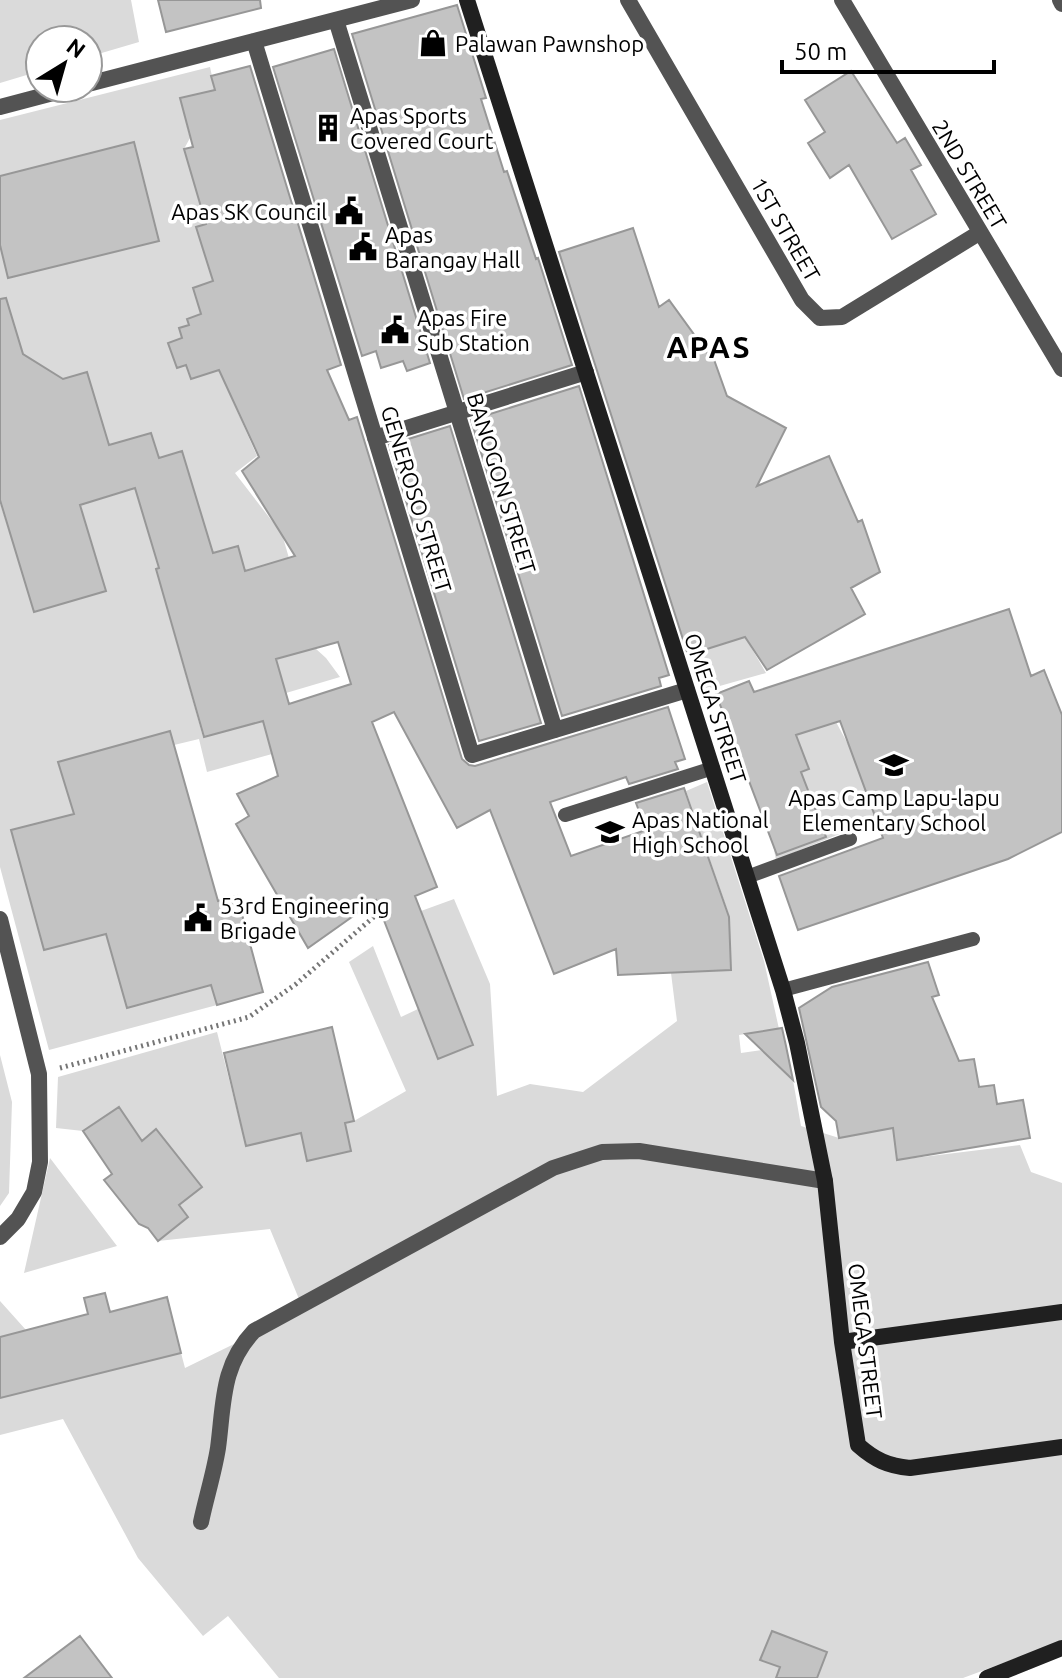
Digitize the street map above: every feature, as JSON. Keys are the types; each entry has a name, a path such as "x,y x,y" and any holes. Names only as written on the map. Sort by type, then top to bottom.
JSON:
{"street":[{"path":"104,80 412,0"},
{"name":"OMEGA STREET","path":"467,0 783,990 825,1181 842,1342 858,1445 874,1459 889,1466 910,1468 1062,1447"},
{"name":"1ST STREET","path":"628,0 802,300 820,318 842,317 979,233"},
{"name":"2ND STREET","path":"842,0 1062,369"},
{"name":"BANOGON STREET","path":"336,20 555,730"},
{"name":"GENEROSO STREET","path":"254,41 472,755 687,690"},
{"path":"0,107 24,101"},
{"path":"375,438 586,372"},
{"path":"0,919 39,1074 40,1162 34,1192 18,1219 0,1237"},
{"path":"201,1522 217,1450 227,1376 239,1347 254,1331 553,1168 602,1152 639,1151 825,1181"},
{"path":"842,1342 1062,1312"},
{"path":"987,1678 1062,1648"}],"lane":[{"path":"565,815 713,768"},
{"path":"747,877 850,839"},
{"path":"783,990 973,939"}],"path":[{"path":"39,1074 249,1017 296,984 376,915"}],"shaded area":[{"path":"0,0 131,0 139,42 104,52 104,24 24,24 24,76 0,83"},
{"path":"210,67 215,90 180,99 190,138 184,149 206,224 197,228 213,281 193,288 201,314 187,319 189,325 179,328 182,338 168,344 177,368 186,365 191,379 219,370 257,456 235,473 282,534 315,648 340,677 286,693 267,625 262,566 245,571 238,546 156,569 203,737 263,721 272,754 207,772 199,739 174,745 170,731 59,762 74,814 11,831 44,950 106,934 128,1008 202,987 173,883 210,873 218,901 191,908 217,1005 49,1050 0,867 0,503 35,612 106,591 77,493 135,488 156,556 159,458 151,433 109,445 87,373 63,379 23,354 0,332 0,120 63,104 104,104 104,94"},
{"path":"745,637 766,673 702,691 689,654"},
{"path":"836,722 849,746 876,819 776,860 773,845 822,828 801,772 809,768 796,735"},
{"path":"707,782 764,961 779,1029 739,1035 741,1053 762,1050 793,1080 801,1126 839,1138 893,1111 898,1160 1020,1145 1031,1172 1062,1183 1062,1641 963,1678 279,1678 228,1616 203,1636 138,1558 63,1419 0,1435 0,1301 26,1330 41,1388 181,1353 185,1368 234,1344 299,1299 270,1229 158,1241 188,1217 179,1205 202,1187 156,1130 142,1141 119,1107 83,1131 56,1128 58,1077 217,1032 246,1146 301,1133 308,1161 351,1151 345,1123 354,1121 406,1091 349,962 373,946 401,1017 418,1009 438,1059 473,1046 421,911 454,899 490,984 497,1096 530,1084 583,1092 677,1021 671,973 731,970 729,915 686,791"},
{"path":"0,1055 12,1102 9,1193 0,1206"},
{"path":"50,1158 117,1246 24,1273"}],"building":[{"path":"158,0 260,0 261,8 166,32"},
{"path":"457,5 486,98 481,99 504,172 507,171 538,258 572,365 464,399 352,34"},
{"path":"334,49 430,363 407,371 403,361 381,368 376,351 362,356 273,67"},
{"path":"250,66 341,365 327,370 349,420 357,417 462,759 475,766 668,707 685,759 675,762 678,769 629,784 626,777 550,802 571,856 646,830 636,803 684,788 729,917 731,970 618,975 616,949 554,974 490,810 457,828 394,712 372,722 437,887 415,896 473,1045 438,1059 376,900 308,948 236,824 249,816 237,794 278,776 263,721 204,737 135,488 80,505 106,591 34,612 0,500 0,299 6,298 23,354 63,379 87,372 109,445 151,433 159,458 182,451 213,553 238,546 245,571 295,556 242,471 259,457 219,370 191,379 186,365 177,368 168,343 182,338 179,328 189,325 187,319 201,314 193,288 213,281 196,227 206,224 184,149 193,147 180,98 215,90 211,76","holes":["338,642 351,684 289,704 276,659"]},
{"path":"851,71 897,143 905,138 921,165 911,170 936,214 892,239 849,165 830,178 808,143 825,132 805,100"},
{"path":"134,142 159,241 8,278 0,245 0,176"},
{"path":"633,228 659,307 669,300 709,355 712,354 727,396 786,428 757,486 829,456 858,522 862,520 880,572 851,588 865,614 767,670 745,637 688,655 559,252"},
{"path":"579,386 669,675 659,678 661,686 562,716 471,420"},
{"path":"450,426 541,723 479,741 389,445"},
{"name":"Apas Camp Lapu-lapu Elementary School","path":"1009,609 1031,676 1044,670 1062,715 1062,832 1008,859 798,930 779,876 883,838 840,721 796,735 809,769 801,772 826,837 777,855 716,694 749,681 754,692"},
{"path":"170,731 218,901 237,896 263,992 217,1005 211,985 127,1008 106,934 44,950 11,830 74,814 58,762"},
{"path":"928,962 939,995 932,997 959,1061 974,1059 979,1087 994,1085 997,1104 1023,1100 1030,1138 897,1160 893,1128 839,1138 836,1121 821,1107 799,1008 832,987"},
{"path":"332,1027 354,1121 345,1123 351,1151 307,1161 301,1133 246,1146 224,1053"},
{"path":"782,1028 786,1046 793,1080 745,1034"},
{"path":"119,1107 142,1141 156,1129 202,1187 179,1205 188,1217 158,1241 148,1228 139,1224 104,1180 112,1174 83,1131"},
{"path":"105,1293 110,1312 167,1297 181,1353 0,1398 0,1337 88,1314 84,1298"},
{"path":"772,1631 827,1652 817,1678 776,1678 780,1667 760,1660"},
{"path":"80,1636 112,1678 24,1678"}],"place":[{"name":"Palawan Pawnshop","path":"433,43"},
{"name":"Apas Sports Covered Court","path":"328,128"},
{"name":"Apas SK Council","path":"349,211"},
{"name":"Apas Barangay Hall","path":"363,247"},
{"name":"Apas Fire Sub Station","path":"395,330"},
{"name":"Apas Camp Lapu-lapu Elementary School","path":"894,765"},
{"name":"Apas National High School","path":"610,832"},
{"name":"53rd Engineering Brigade","path":"198,918"}],"district":[{"name":"APAS","path":"709,347"}]}
